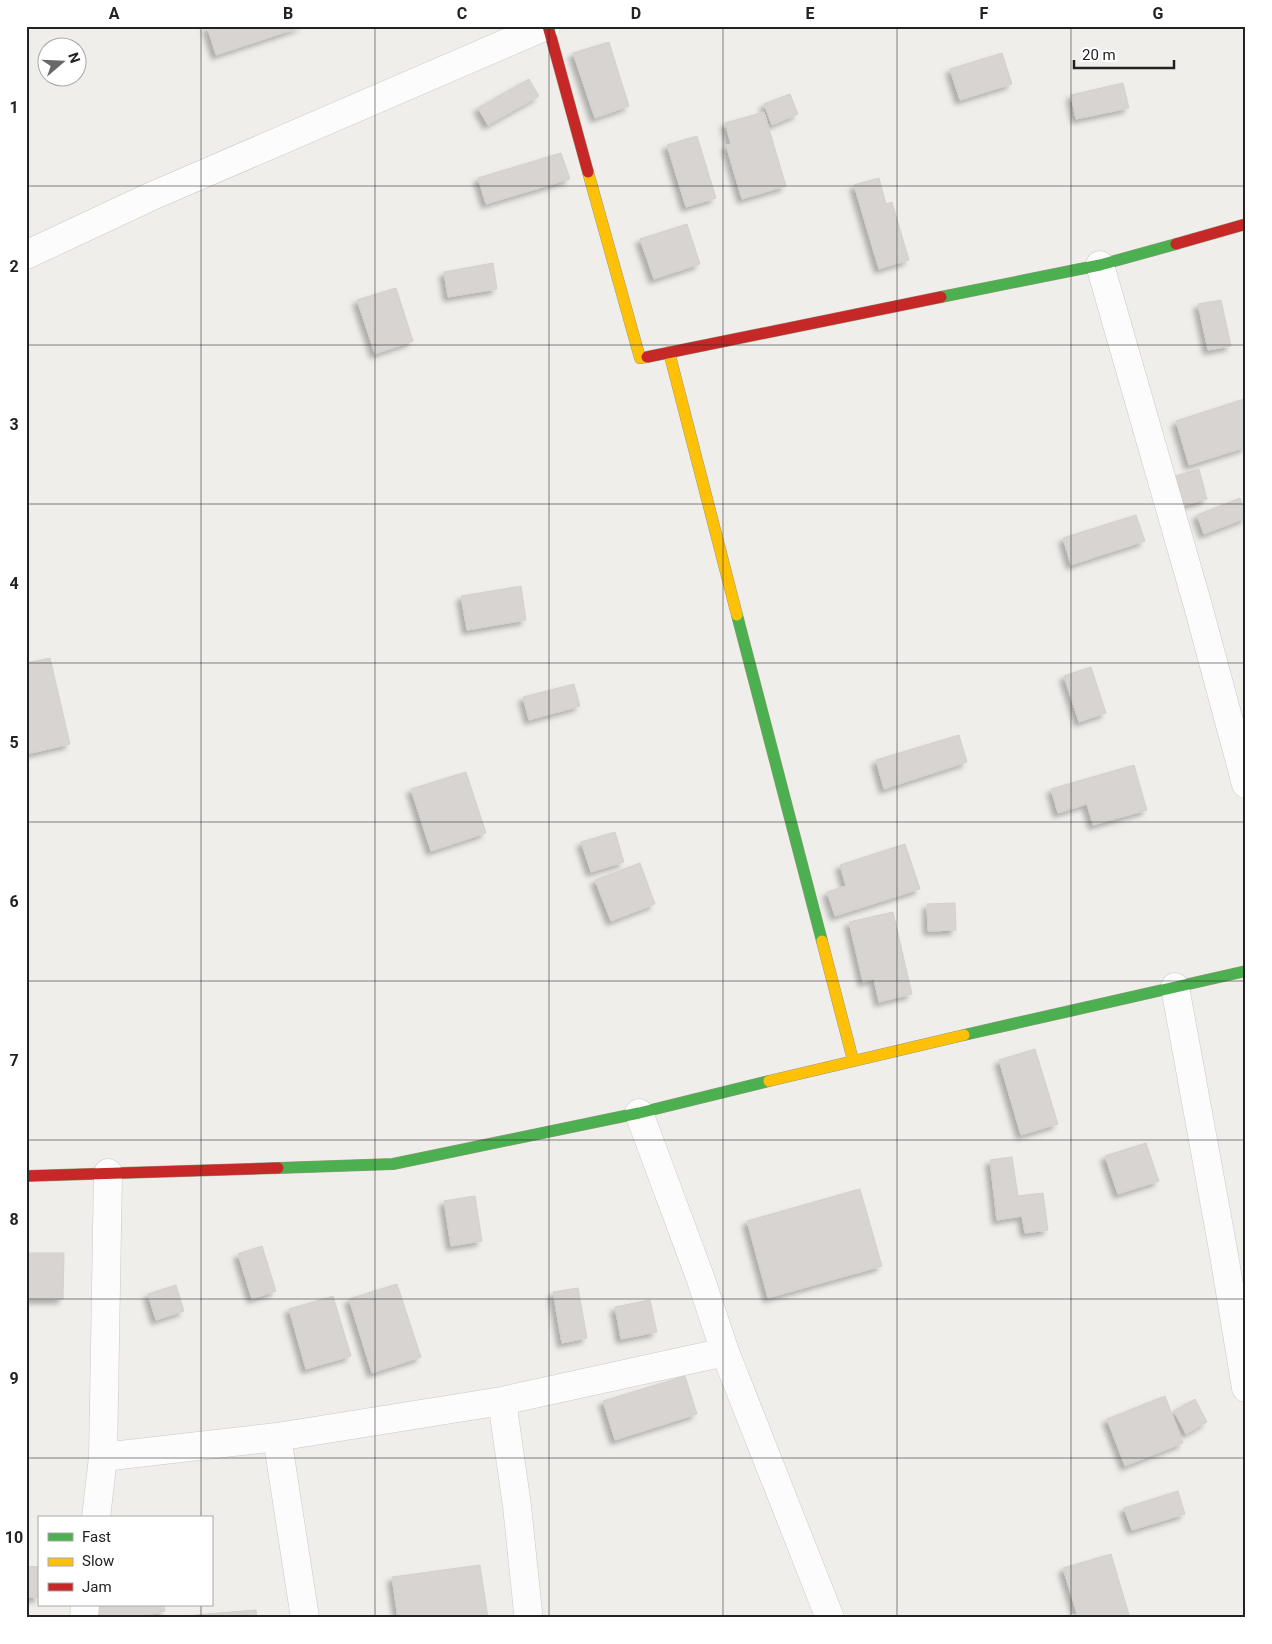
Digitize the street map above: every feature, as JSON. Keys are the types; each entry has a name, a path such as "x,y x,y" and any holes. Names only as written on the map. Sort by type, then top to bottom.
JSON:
{"street":[{"path":"26,255 152,196 547,26 640,358 1100,265 1246,224"},
{"path":"1100,265 1198,606 1246,784"},
{"path":"669,352 853,1060"},
{"path":"26,1176 392,1164 638,1113 853,1060 1246,971"},
{"path":"1175,987 1223,1248 1246,1388"},
{"path":"638,1113 700,1276 725,1352 830,1618"},
{"path":"96,1516 103,1457 108,1173"},
{"path":"103,1457 277,1436 502,1401 725,1352"},
{"path":"502,1401 517,1506 528,1612"},
{"path":"277,1436 304,1618"}],"building":[{"path":"207,26 304,26 216,55"},
{"path":"609,42 629,106 595,118 573,53"},
{"path":"1002,53 1012,84 960,100 950,69"},
{"path":"529,79 539,96 488,125 478,108"},
{"path":"1123,83 1129,108 1076,119 1071,95"},
{"path":"790,94 798,114 772,125 764,104"},
{"path":"764,112 786,186 742,199 726,145 731,144 725,123"},
{"path":"697,136 716,198 686,207 667,145"},
{"path":"561,153 570,179 486,204 478,178"},
{"path":"879,178 886,204 892,202 909,260 879,269 854,185"},
{"path":"687,224 700,264 654,279 640,239"},
{"path":"493,263 497,289 448,297 444,272"},
{"path":"396,288 413,341 375,354 357,300"},
{"path":"1221,300 1231,346 1208,350 1198,304"},
{"path":"1244,399 1246,403 1246,447 1189,465 1176,421"},
{"path":"1199,469 1207,499 1181,506 1172,477"},
{"path":"1240,498 1246,518 1204,534 1197,515"},
{"path":"1136,515 1145,541 1071,565 1063,538"},
{"path":"521,586 526,620 467,630 461,596"},
{"path":"50,658 70,744 27,754 26,663"},
{"path":"1091,667 1106,713 1079,722 1064,676"},
{"path":"574,684 580,706 529,720 523,697"},
{"path":"959,735 967,762 884,789 876,760"},
{"path":"1134,765 1147,810 1093,825 1087,804 1058,813 1051,789"},
{"path":"466,772 486,833 431,851 411,789"},
{"path":"615,832 624,862 591,872 581,842"},
{"path":"905,844 920,889 835,916 827,892 846,886 840,865"},
{"path":"640,863 655,904 611,921 595,880"},
{"path":"955,903 956,930 928,931 927,904"},
{"path":"893,912 912,994 879,1002 874,979 863,982 849,922"},
{"path":"1035,1049 1058,1124 1021,1135 999,1060"},
{"path":"1146,1143 1159,1181 1118,1194 1105,1156"},
{"path":"1012,1157 1018,1196 1043,1193 1048,1230 1025,1233 1022,1216 997,1220 990,1160"},
{"path":"860,1189 882,1266 768,1298 747,1221"},
{"path":"475,1196 482,1241 451,1246 444,1201"},
{"path":"262,1246 276,1291 252,1299 238,1254"},
{"path":"26,1253 64,1253 63,1299 26,1299"},
{"path":"397,1284 421,1357 372,1373 349,1299"},
{"path":"176,1285 184,1311 156,1320 148,1294"},
{"path":"578,1288 587,1338 562,1343 553,1292"},
{"path":"333,1296 351,1356 306,1369 289,1309"},
{"path":"650,1300 657,1332 621,1339 615,1307"},
{"path":"685,1376 697,1414 615,1440 603,1401"},
{"path":"1165,1396 1183,1443 1125,1466 1107,1419"},
{"path":"1195,1399 1207,1422 1186,1434 1174,1411"},
{"path":"1178,1491 1185,1514 1132,1530 1124,1508"},
{"path":"1111,1554 1130,1618 1064,1618 1077,1614 1063,1568"},
{"path":"480,1565 488,1618 398,1618 392,1577"},
{"path":"26,1566 38,1567 38,1598 26,1597"},
{"path":"97,1606 164,1606 165,1611 135,1618 99,1618"},
{"path":"256,1610 257,1618 195,1618 194,1615"}],"traffic: fast":[{"path":"941,297 1100,265 1176,244"},
{"path":"737,615 822,941"},
{"path":"964,1035 1246,971"},
{"path":"278,1168 393,1164 639,1113 769,1081"}],"traffic: slow":[{"path":"588,172 640,358 647,357"},
{"path":"669,352 737,615"},
{"path":"822,941 853,1060"},
{"path":"769,1081 964,1035"}],"traffic: jam":[{"path":"548,26 588,172"},
{"path":"1176,244 1246,224"},
{"path":"647,357 941,297"},
{"path":"26,1176 278,1168"}]}
